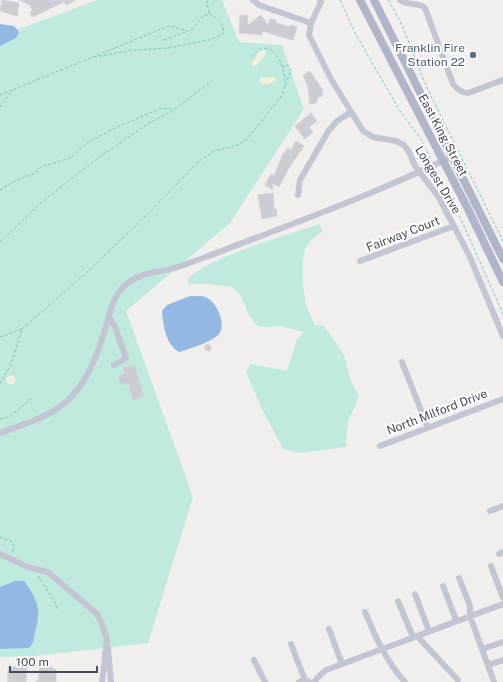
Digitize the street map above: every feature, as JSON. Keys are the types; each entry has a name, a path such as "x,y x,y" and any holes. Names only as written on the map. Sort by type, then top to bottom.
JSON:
{"main road":[{"name":"East King Street","path":"360,0 468,209 503,282"},
{"name":"East King Street","path":"374,0 503,259"}],"street":[{"path":"253,0 259,5 310,23 321,2 320,0"},
{"path":"400,0 410,5 421,5 425,8 454,84 457,88 464,93 468,93 503,80"},
{"name":"Longest Drive","path":"310,23 309,35 315,48 351,112 366,133 373,137 396,141 404,145 421,173 438,196 468,255 503,336"},
{"path":"298,195 300,180 329,130 337,121 351,112"},
{"path":"0,433 49,414 74,394 87,376 99,352 109,316 118,293 127,283 137,277 178,267 421,173 453,156"},
{"name":"Fairway Court","path":"360,261 454,226"},
{"path":"109,316 115,327 126,358 114,365"},
{"path":"402,362 428,428"},
{"name":"North Milford Drive","path":"380,446 503,399"},
{"path":"490,511 503,506"},
{"path":"0,554 48,572 86,602 97,614 107,639 111,682"},
{"path":"491,566 503,598"},
{"path":"459,578 470,606 470,616 494,682"},
{"path":"443,586 456,620"},
{"path":"415,594 429,631"},
{"path":"398,601 415,637 458,680"},
{"path":"314,682 326,670 456,620 503,604"},
{"path":"365,612 381,649 392,667 405,682"},
{"path":"329,629 342,664"},
{"path":"102,682 107,639"},
{"path":"482,649 503,642"},
{"path":"291,644 304,681"},
{"path":"254,660 265,682"},
{"path":"488,665 503,660"}],"path":[{"path":"91,58 133,50 169,48 209,40 223,34 222,23 209,14 207,0"},
{"path":"340,0 354,31 400,111 421,139 465,228 503,314"},
{"path":"388,0 403,26 419,70 430,94 503,241"},
{"path":"161,41 193,29 201,17 209,14"},
{"path":"0,95 168,26 188,31"},
{"path":"252,57 261,48 269,48 274,53 282,67 285,83"},
{"path":"0,337 22,329 86,273 152,210 198,162 216,150 238,145 247,139 279,101 285,83 289,78 291,68 286,64 282,67"},
{"path":"0,242 42,202 94,162 149,123 175,108 212,81"},
{"path":"0,107 13,90"},
{"path":"0,190 15,181 35,173 41,167 70,158 86,143 111,130 159,109 175,108"},
{"path":"0,384 11,364 22,329"},
{"path":"0,419 9,417 32,398"},
{"path":"0,537 13,544 13,551 8,557"},
{"path":"34,568 55,602 58,610"}],"green space":[{"path":"98,0 222,0 239,42 282,45 304,109 230,223 126,311 193,497 148,643 35,656 0,657 0,36"},
{"path":"319,224 323,231 311,240 305,249 303,261 303,285 306,305 315,325 324,326 344,355 351,381 359,397 348,421 346,447 299,453 283,449 262,409 246,372 251,364 287,371 297,339 304,332 280,326 259,327 249,316 241,296 232,287 206,284 188,284 188,279 197,271 212,263 249,247"}],"sand":[{"path":"262,49 266,51 266,54 257,65 252,66 252,62 256,58 257,53"},
{"path":"273,76 276,80 269,84 262,84 259,80 261,77 267,78"},
{"path":"11,375 16,380 11,385 6,380"}],"water":[{"path":"0,24 14,26 19,32 16,38 0,46"},
{"path":"190,296 203,296 213,303 221,319 221,330 216,337 211,340 179,352 168,340 164,328 162,311 167,305"},
{"path":"15,581 24,581 37,604 38,615 34,638 29,648 0,649 0,587"}],"building":[{"path":"2,0 19,3 17,16 0,11"},
{"path":"19,0 76,0 66,5 64,2 32,17 30,12 33,11 30,5"},
{"path":"240,15 248,16 247,26 261,15 268,25 270,19 276,20 276,23 290,27 291,25 297,27 293,40 262,31 262,35 239,33"},
{"path":"310,71 322,89 323,96 318,97 316,103 310,104 308,87 303,75"},
{"path":"311,113 317,121 309,127 313,132 305,139 295,126"},
{"path":"296,141 304,146 290,166 279,187 272,183 273,190 265,185 271,174 274,176 283,154 288,148 291,150"},
{"path":"273,193 274,209 276,209 277,216 262,219 258,195"},
{"path":"208,344 211,347 211,350 208,351 205,349 205,346"},
{"path":"134,365 144,396 133,400 128,383 121,385 118,376 125,373 123,368"},
{"path":"14,667 27,667 26,682 8,682 8,669"},
{"path":"39,667 51,667 56,670 56,682 35,682 39,679"}],"place":[{"name":"Franklin Fire Station 22","path":"473,55"}]}
